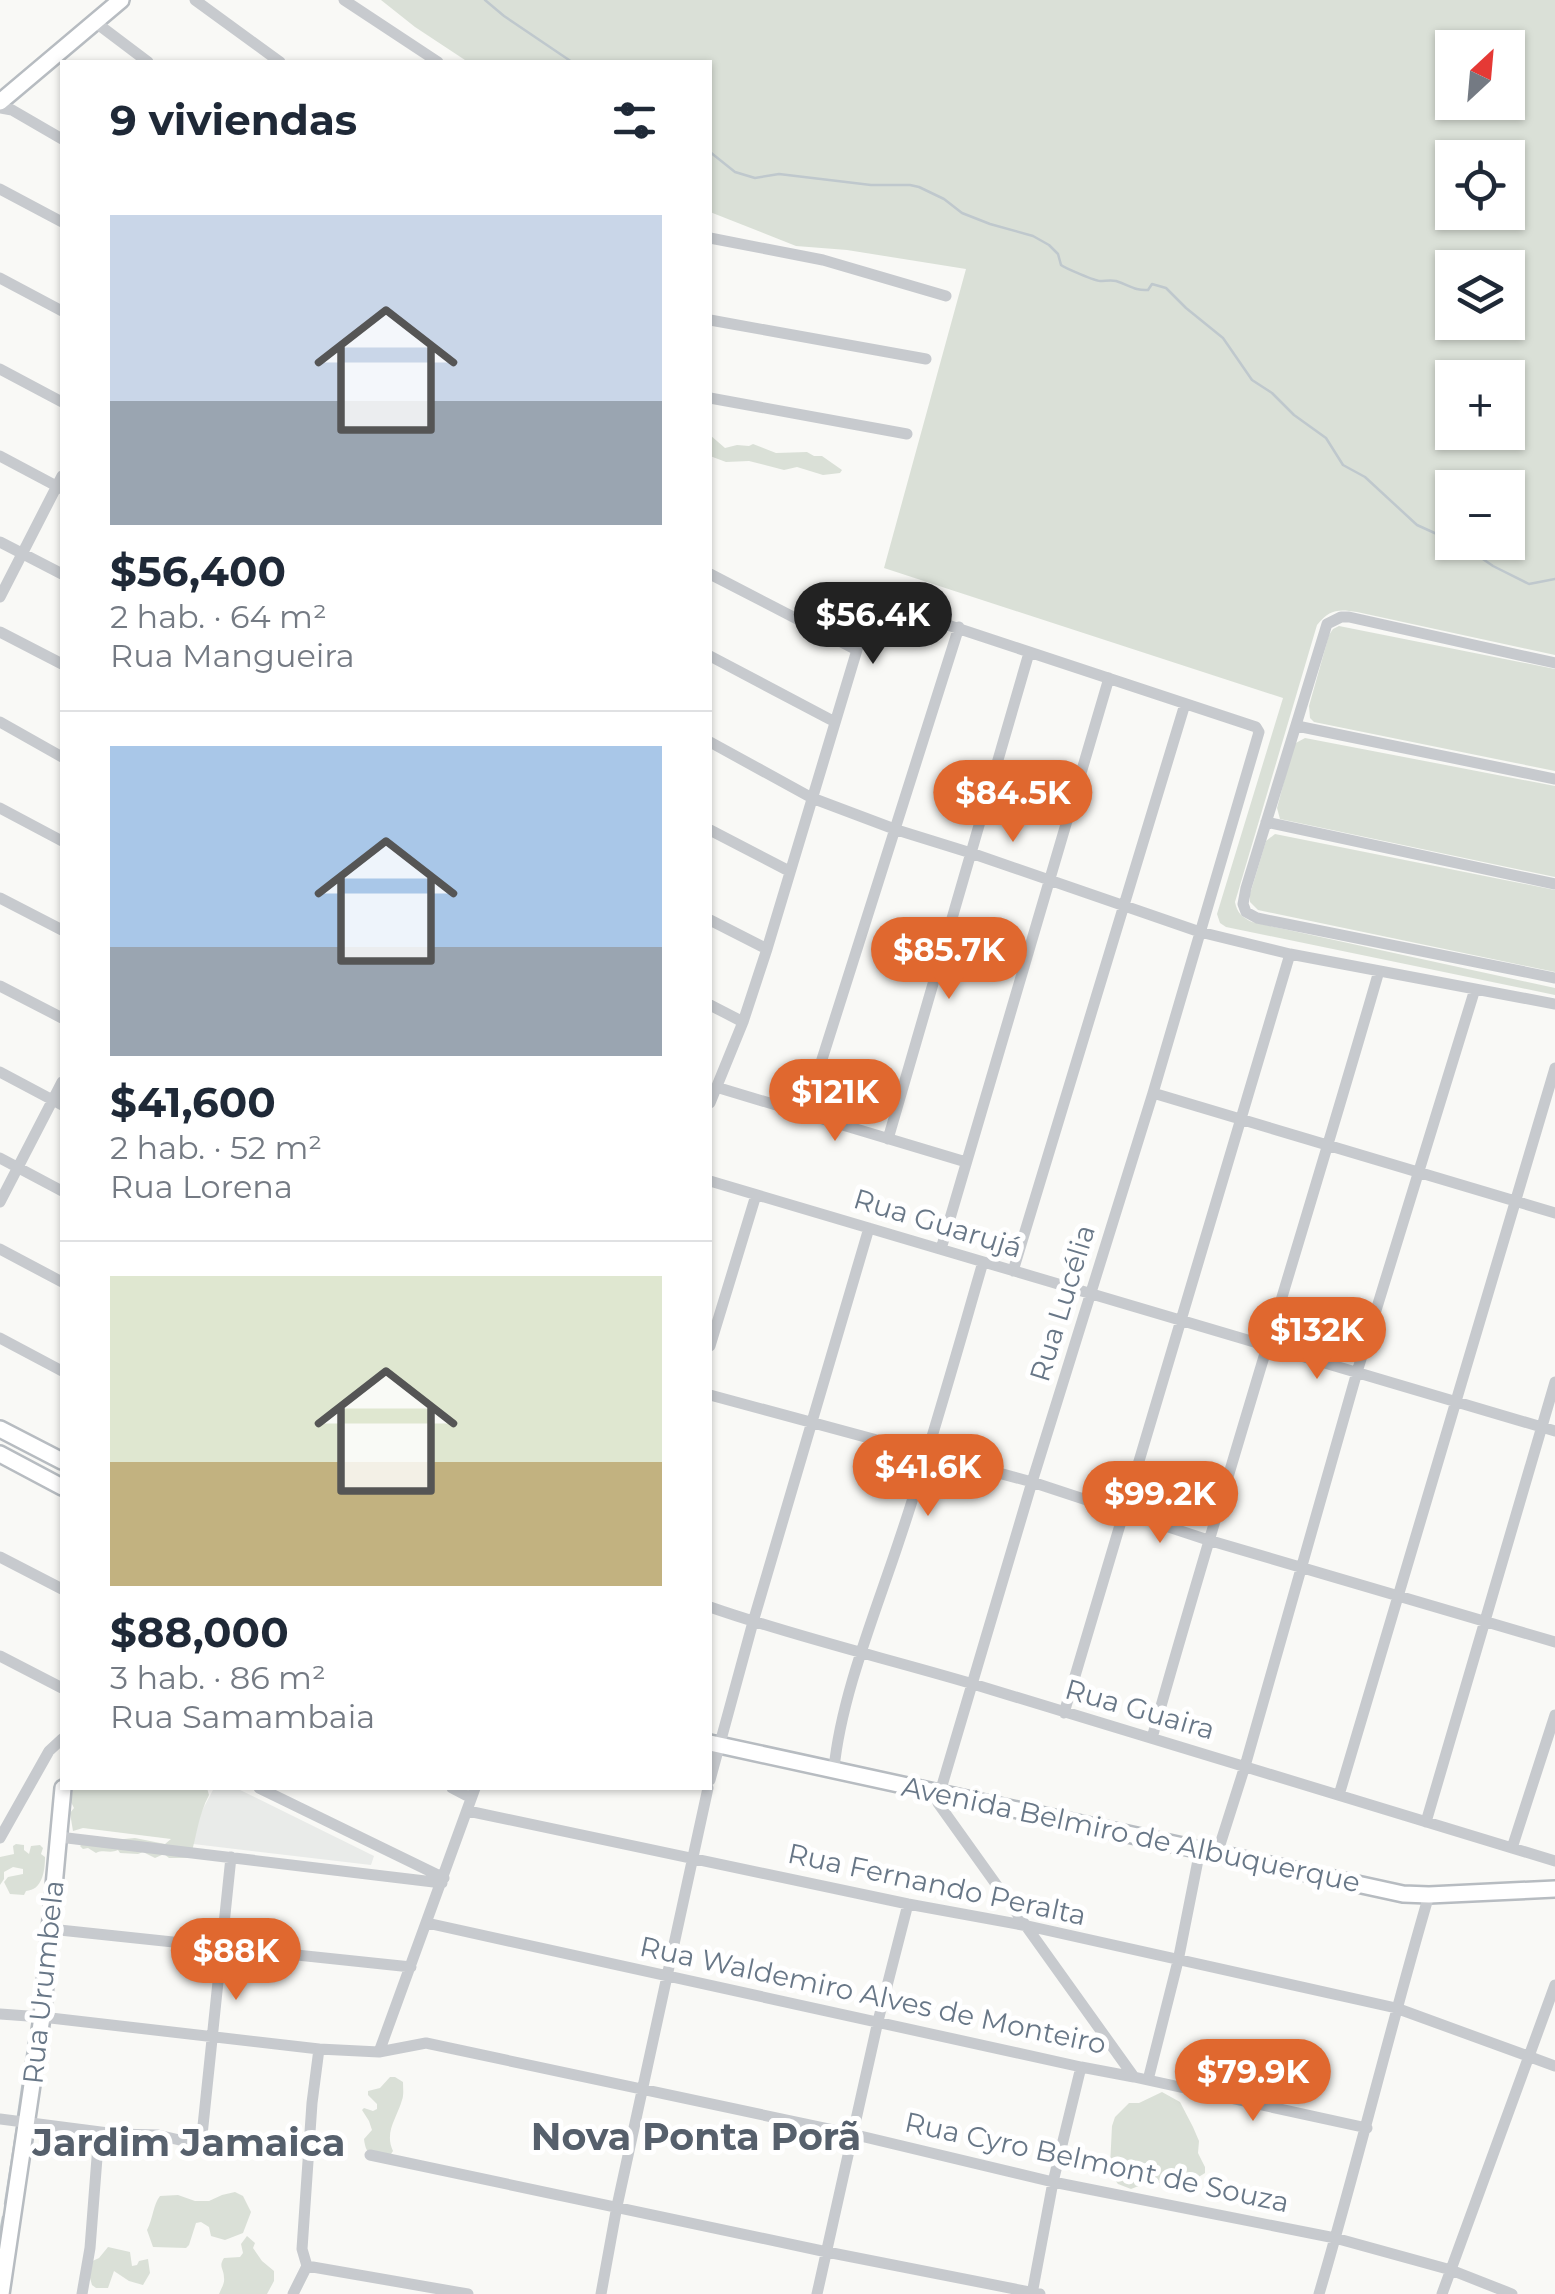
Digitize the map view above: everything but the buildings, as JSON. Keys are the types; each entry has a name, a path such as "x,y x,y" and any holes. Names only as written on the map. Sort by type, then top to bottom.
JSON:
{"main road":[{"path":"0,105 121,0"},
{"path":"0,1429 60,1460"},
{"path":"0,1454 60,1486"},
{"name":"Avenida Belmiro de Albuquerque","path":"714,1744 834,1769 939,1798 1403,1894 1555,1889"},
{"name":"Rua Urumbela","path":"2,2294 8,2208 42,2016 63,1790"}],"street":[{"path":"195,0 277,60"},
{"path":"344,0 435,60"},
{"path":"95,22 145,60"},
{"path":"0,105 60,137"},
{"path":"0,188 60,221"},
{"path":"712,238 823,260 946,296"},
{"path":"0,278 60,310"},
{"path":"712,320 926,359"},
{"path":"0,369 60,401"},
{"path":"712,398 907,434"},
{"path":"0,456 60,483"},
{"path":"0,598 60,485"},
{"path":"0,542 60,573"},
{"path":"712,575 857,650"},
{"path":"966,1162 805,1114 712,1097 743,1022 872,600 1185,704 1013,1271"},
{"path":"1555,662 1342,617 1327,624 1243,896 1246,912 1257,918 1555,978"},
{"path":"805,1114 958,627"},
{"path":"0,632 60,663"},
{"path":"888,1139 1029,653"},
{"path":"712,657 835,722"},
{"path":"941,1249 1109,678"},
{"name":"Rua Lucélia","path":"939,1798 1259,732 1252,724 1185,704"},
{"path":"0,722 60,755"},
{"path":"1296,726 1555,779"},
{"path":"712,743 812,798 1200,932 1290,954 1555,1004"},
{"path":"0,808 60,840"},
{"path":"1266,822 1555,884"},
{"path":"712,831 789,871"},
{"path":"0,898 60,929"},
{"path":"712,921 766,949"},
{"path":"1064,1713 1290,954"},
{"path":"1152,1738 1379,971"},
{"path":"0,986 60,1017"},
{"path":"1148,2080 1208,1852 1246,1766 1357,1372 1475,989"},
{"path":"712,1006 743,1022"},
{"path":"1339,1795 1555,1068"},
{"path":"0,1072 58,1102 0,1202"},
{"path":"1153,1094 1555,1213"},
{"path":"0,1158 60,1190"},
{"name":"Rua Guarujá","path":"712,1182 1555,1431"},
{"path":"712,1339 756,1195"},
{"path":"714,1744 754,1622 869,1228"},
{"path":"0,1249 60,1281"},
{"path":"834,1769 837,1738 862,1652 928,1454 983,1262"},
{"path":"0,1338 60,1370"},
{"path":"1426,1822 1555,1382"},
{"path":"712,1396 1032,1482 1208,1540 1555,1642"},
{"path":"0,1557 60,1588"},
{"name":"Rua Guaira","path":"712,1608 1555,1861"},
{"path":"0,1656 60,1687"},
{"path":"1512,1848 1555,1715"},
{"path":"0,1838 49,1751 60,1742"},
{"path":"268,1790 443,1880"},
{"path":"600,2294 708,1790"},
{"path":"379,2052 473,1792"},
{"path":"939,1798 1134,2076"},
{"name":"Rua Fernando Peralta","path":"468,1811 1028,1926 1396,2008 1555,2066"},
{"path":"59,1837 443,1880"},
{"path":"201,2145 230,1857"},
{"path":"1319,2294 1429,1895"},
{"path":"817,2294 908,1904"},
{"name":"Rua Waldemiro Alves de Monteiro","path":"427,1923 1367,2128"},
{"path":"50,1929 411,1967"},
{"path":"1442,2294 1555,1985"},
{"name":"Rua Cyro Belmont de Souza","path":"0,2014 320,2049 379,2052 426,2043 852,2134 1053,2182 1335,2238 1450,2270 1512,2294"},
{"path":"293,2294 307,2266 302,2248 312,2102 320,2049"},
{"path":"370,2154 1035,2293 1053,2182 1081,2068"},
{"path":"0,2119 158,2135 201,2145 310,2148"},
{"path":"82,2294 90,2248 99,2132"},
{"path":"307,2266 468,2294"},
{"path":"394,2294 398,2280"}],"shaded area":[{"path":"381,0 1555,0 1555,655 1357,612 1339,611 1326,616 1317,625 1235,902 1240,914 1252,922 1555,988 1555,995 1226,927 1217,914 1283,698 884,568 966,269 796,246 712,213 712,60 465,60"},
{"path":"712,437 725,448 753,444 776,453 807,452 822,456 842,470 823,475 797,467 784,470 749,461 726,462 712,457"},
{"path":"1339,626 1555,669 1555,771 1314,722 1309,706 1329,635"},
{"path":"1305,738 1555,786 1555,877 1280,819 1277,808 1294,744"},
{"path":"1275,834 1555,890 1555,972 1258,910 1250,902 1250,894 1266,841"},
{"path":"73,1790 208,1790 209,1795 190,1858 83,1849 83,1843 135,1838 165,1844 171,1839 83,1828 73,1831"},
{"path":"213,1790 240,1790 374,1856 371,1865 185,1843"},
{"path":"16,1844 24,1845 29,1854 31,1846 40,1845 45,1857 39,1884 24,1895 10,1894 4,1882 8,1877 23,1874 23,1869 13,1867 4,1872 0,1885 0,1857 14,1854"},
{"path":"390,2077 403,2082 403,2091 391,2131 393,2151 389,2157 366,2149 364,2139 372,2130 362,2110 377,2109 368,2091 380,2088"},
{"path":"1162,2092 1180,2102 1199,2141 1198,2153 1205,2173 1189,2183 1171,2177 1162,2183 1146,2183 1131,2189 1118,2184 1110,2166 1115,2117 1129,2103 1139,2103"},
{"path":"235,2192 243,2196 251,2212 243,2233 225,2240 211,2236 209,2227 201,2222 196,2223 186,2248 153,2247 147,2230 160,2196 209,2201"},
{"path":"247,2236 255,2243 253,2248 262,2261 274,2271 274,2281 267,2294 219,2294 224,2280 222,2261 240,2257 241,2244"},
{"path":"108,2247 130,2252 132,2266 148,2259 150,2273 143,2285 114,2271 108,2288 92,2285 86,2264 99,2258"}],"waterway":[{"path":"485,0 569,60"},
{"path":"712,154 735,172 755,178 779,174 919,187 962,213 1033,236 1058,254 1061,265 1080,274 1139,290 1148,290 1152,284 1166,288 1223,338 1252,380 1326,438 1343,465 1365,477 1417,525 1435,533"},
{"path":"1484,560 1529,584 1555,579"},
{"path":"18,2116 29,2041"},
{"path":"5,2204 17,2128"},
{"path":"0,2233 3,2217"}],"district":[{"name":"Nova Ponta Porã","path":"696,2137"},
{"name":"Jardim Jamaica","path":"189,2143"}]}
